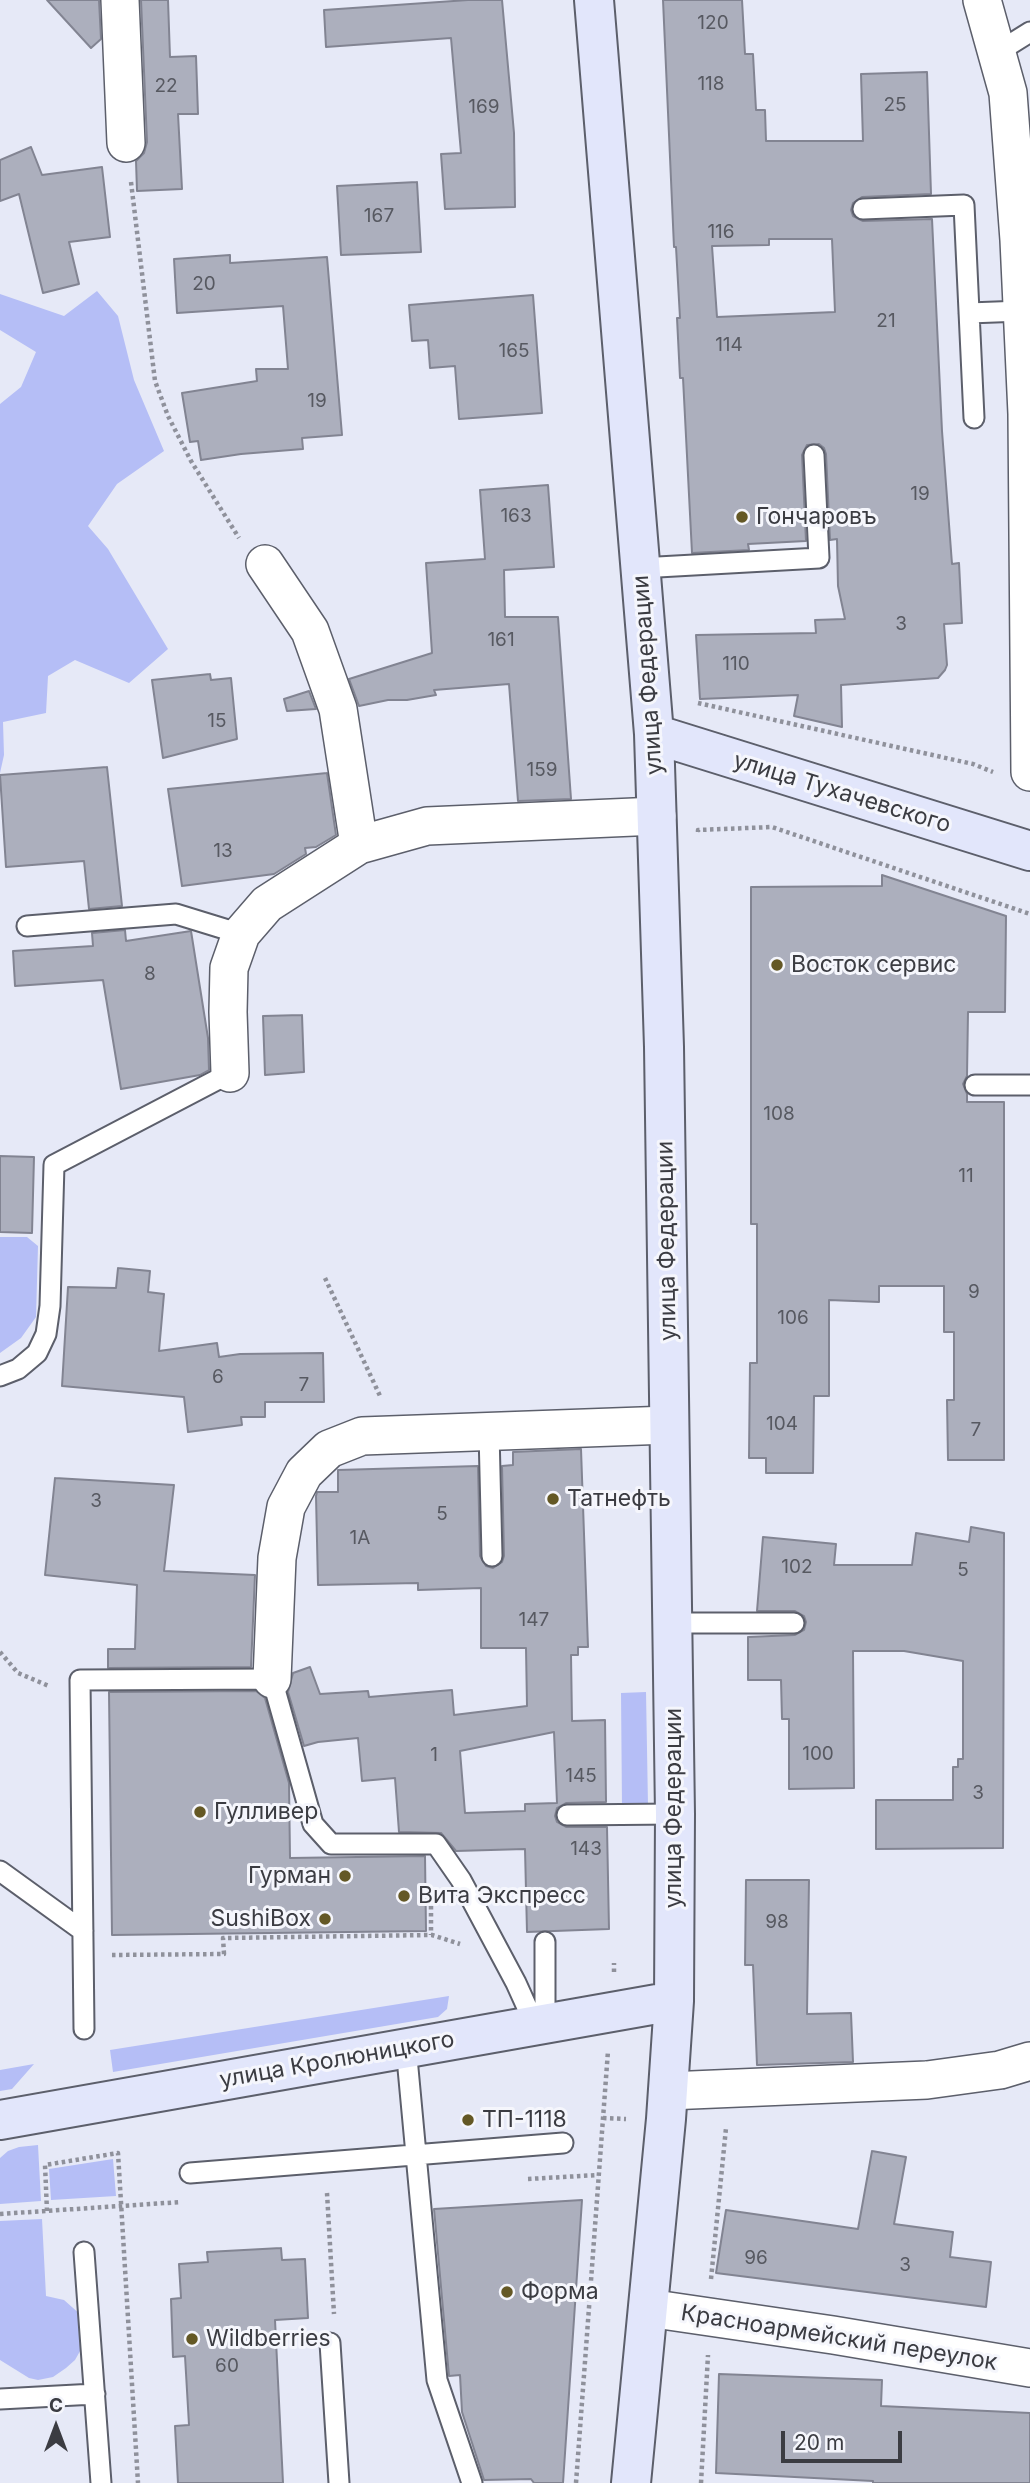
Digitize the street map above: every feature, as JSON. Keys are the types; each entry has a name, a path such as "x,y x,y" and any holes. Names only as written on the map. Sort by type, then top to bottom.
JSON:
{"main road":[{"name":"улица Федерации","path":"594,0 654,734 664,1047 675,1814 674,2001 631,2483"},
{"name":"улица Тухачевского","path":"654,734 1030,851"},
{"name":"улица Кролюницкого","path":"0,2120 674,2001"}],"street":[{"path":"120,0 126,142"},
{"path":"982,0 1008,93 1025,240 1022,312 1027,414 1030,772"},
{"path":"265,564 310,631 338,709 359,845"},
{"path":"230,1073 229,968 241,934 267,904 359,845 427,826 657,816"},
{"path":"272,1679 277,1558 286,1507 304,1473 329,1449 362,1436 669,1425"},
{"path":"668,2091 927,2080 1000,2070 1030,2061"},
{"name":"Красноармейский переулок","path":"648,2308 1030,2368"}],"lane":[{"path":"998,52 1030,32"},
{"path":"863,209 964,205 974,418"},
{"path":"969,313 1022,312"},
{"path":"640,568 819,558 814,455"},
{"path":"27,926 176,914 241,934"},
{"path":"0,1376 18,1369 37,1353 46,1334 50,1306 54,1165 230,1073"},
{"path":"975,1085 1030,1085"},
{"path":"489,1432 492,1556"},
{"path":"672,1623 794,1623"},
{"path":"84,2029 80,1680 272,1679 313,1824 331,1844 436,1844 461,1880 540,2024"},
{"path":"567,1815 675,1814"},
{"path":"0,1871 83,1931"},
{"path":"540,2024 545,1942"},
{"path":"406,2047 437,2380 472,2483"},
{"path":"191,2173 564,2143"},
{"path":"84,2252 101,2483"},
{"path":"330,2343 339,2483"},
{"path":"0,2399 95,2395"}],"path":[{"path":"126,142 155,381 168,416 191,461 245,548 265,564"},
{"path":"692,701 973,764"},
{"path":"698,830 772,827 1030,914"},
{"path":"325,1278 397,1434"},
{"path":"0,1652 18,1673 50,1687"},
{"path":"431,1906 431,1935"},
{"path":"83,1956 206,1951 224,1954 223,1938 431,1935 461,1944"},
{"path":"576,2483 614,1962"},
{"path":"701,2483 712,2256 730,2088"},
{"path":"47,2211 45,2165 118,2153 138,2483"},
{"path":"327,2193 334,2317"}],"shaded area":[{"path":"97,291 118,316 134,380 164,451 117,484 88,526 108,549 168,649 129,683 75,660 48,676 46,713 3,722 4,755 0,773 0,404 21,387 36,352 0,330 0,294 64,316"},
{"path":"0,1237 27,1237 38,1246 36,1317 21,1338 0,1353"},
{"path":"646,1692 648,1806 622,1807 621,1693"},
{"path":"449,1996 447,2009 438,2017 113,2072 110,2050"},
{"path":"34,2064 12,2089 0,2091 0,2070"},
{"path":"38,2145 41,2201 0,2204 0,2158 19,2147"},
{"path":"113,2159 116,2196 51,2200 49,2169"},
{"path":"42,2219 46,2296 64,2300 81,2315 84,2344 75,2360 66,2368 53,2377 38,2380 29,2378 0,2360 0,2221"}],"building":[{"path":"47,0 99,0 101,39 91,48"},
{"path":"141,0 168,0 170,57 196,56 198,114 178,114 182,189 137,191 136,161 144,153 147,142"},
{"path":"502,0 514,133 515,207 445,209 441,154 461,153 451,38 326,47 324,10"},
{"path":"663,0 742,0 745,54 753,54 756,110 765,110 766,141 863,141 861,74 927,72 931,194 862,197 853,203 851,210 853,216 863,221 932,219 942,431 952,564 959,563 962,623 944,624 947,665 938,678 841,685 842,727 794,716 798,695 700,699 696,635 816,633 815,620 845,619 838,586 837,539 830,540 826,454 819,444 807,445 802,455 806,541 748,544 749,550 692,553","holes":["769,239 832,239 835,312 717,317 712,246 769,245"]},
{"path":"31,147 42,175 102,167 110,237 69,242 79,284 43,293 19,194 0,201 0,160"},
{"path":"417,182 421,252 341,255 337,186"},
{"path":"230,255 230,263 327,257 342,435 302,438 303,449 201,460 198,441 190,442 182,393 257,381 256,369 288,369 283,306 177,313 174,259"},
{"path":"533,295 542,413 459,419 455,366 430,368 428,340 412,341 409,305"},
{"path":"548,485 554,567 504,570 505,617 558,617 571,799 518,801 509,684 434,690 436,695 359,706 349,679 432,653 426,563 485,559 480,490"},
{"path":"210,674 211,680 231,678 237,739 163,758 152,680"},
{"path":"309,691 316,709 287,711 284,699"},
{"path":"107,767 122,906 89,909 84,861 6,867 0,775"},
{"path":"327,773 336,835 316,847 305,848 306,854 274,874 182,886 168,789"},
{"path":"882,875 1006,916 1005,1012 968,1012 967,1076 963,1084 967,1102 1004,1102 1004,1460 948,1460 947,1400 954,1400 954,1332 944,1332 944,1286 879,1286 879,1302 829,1300 829,1396 814,1396 813,1473 766,1473 766,1458 749,1458 750,1363 757,1363 757,1224 751,1224 751,887 882,886"},
{"path":"125,930 126,941 191,931 208,1038 209,1070 200,1075 121,1089 103,980 15,986 13,951 93,946 92,933"},
{"path":"302,1015 304,1072 265,1075 263,1016"},
{"path":"0,1156 34,1157 32,1233 0,1232"},
{"path":"118,1268 150,1271 148,1292 164,1294 159,1351 217,1343 219,1357 240,1354 323,1353 324,1402 265,1402 265,1417 241,1417 242,1425 188,1432 184,1397 62,1386 68,1287 116,1288"},
{"path":"581,1449 588,1647 578,1647 578,1655 571,1655 572,1721 605,1720 606,1802 566,1803 557,1808 555,1816 557,1822 566,1827 607,1827 609,1929 527,1932 525,1849 456,1851 441,1833 399,1832 395,1778 362,1781 358,1738 304,1746 288,1692 293,1673 310,1667 320,1694 368,1691 369,1697 452,1690 454,1715 527,1706 526,1648 481,1648 481,1588 418,1590 418,1583 318,1585 316,1496 317,1492 338,1492 338,1470 478,1466 480,1556 486,1566 493,1568 502,1562 502,1466 513,1465 513,1452","holes":["554,1732 557,1803 525,1804 525,1811 465,1813 460,1751"]},
{"path":"55,1478 174,1485 164,1571 255,1575 251,1667 108,1668 108,1649 135,1649 137,1585 45,1575"},
{"path":"971,1527 1004,1533 1003,1848 876,1849 876,1800 953,1800 953,1767 958,1767 958,1759 963,1759 963,1661 904,1651 853,1651 854,1788 789,1789 789,1719 782,1719 781,1680 748,1680 748,1637 795,1635 804,1630 806,1622 804,1616 795,1611 757,1611 763,1537 836,1544 834,1565 912,1565 916,1533 969,1542"},
{"name":"Гулливер","path":"256,1691 265,1698 289,1783 290,1858 425,1856 426,1931 112,1935 109,1692"},
{"path":"746,1880 809,1880 807,2014 851,2013 853,2062 757,2065 753,1965 745,1965"},
{"path":"872,2151 906,2157 894,2224 953,2232 950,2257 991,2262 986,2307 716,2273 726,2210 858,2229"},
{"name":"Форма","path":"582,2200 563,2483 534,2483 531,2479 484,2480 462,2412 460,2375 449,2376 434,2209"},
{"path":"281,2248 282,2260 305,2259 308,2318 275,2320 283,2483 178,2483 175,2426 189,2425 185,2356 173,2357 171,2299 181,2298 179,2264 208,2262 207,2252"},
{"path":"719,2374 882,2380 881,2406 1030,2413 1030,2483 873,2483 716,2473"}],"place":[{"name":"Гончаровъ","path":"742,517"},
{"name":"Восток сервис","path":"777,965"},
{"name":"Татнефть","path":"553,1499"},
{"name":"Гулливер","path":"200,1812"},
{"name":"Гурман","path":"345,1876"},
{"name":"Вита Экспресс","path":"404,1896"},
{"name":"SushiBox","path":"325,1919"},
{"name":"ТП-1118","path":"468,2120"},
{"name":"Форма","path":"507,2292"},
{"name":"Wildberries","path":"192,2339"}]}
